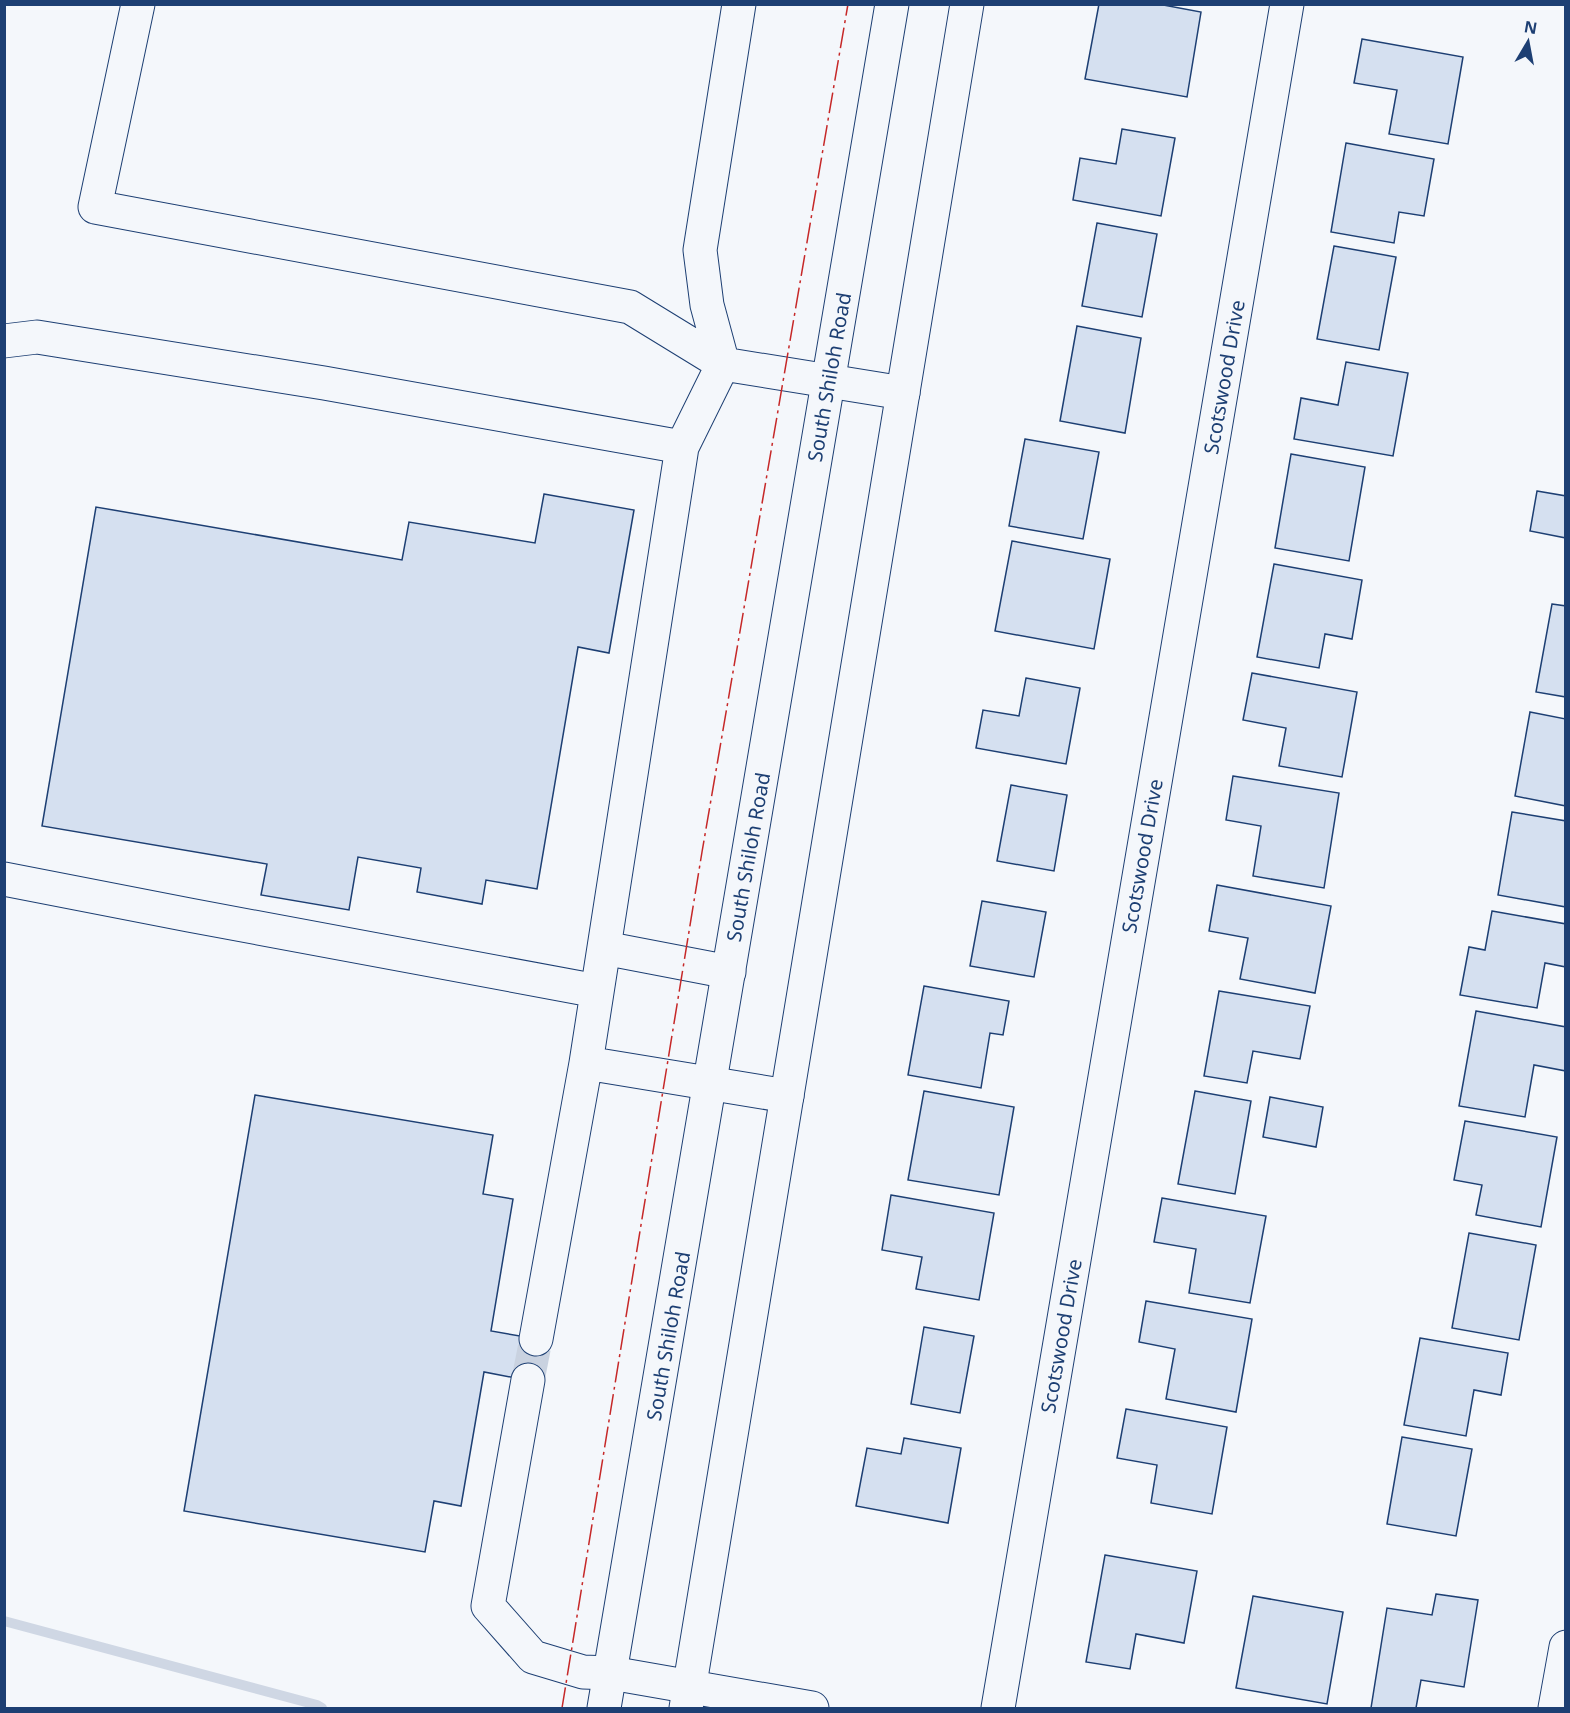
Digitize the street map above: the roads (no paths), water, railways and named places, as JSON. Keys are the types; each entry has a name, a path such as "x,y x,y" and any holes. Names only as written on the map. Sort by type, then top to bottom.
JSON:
{"main road":[{"path":"138,4 95,207 630,307 723,364 903,393"},
{"path":"536,1339 586,1063 682,447 723,364 707,305 700,250 740,4"},
{"name":"South Shiloh Road","path":"604,1708 892,4"},
{"path":"688,1697 967,4"},
{"name":"Scotswood Drive","path":"998,1708 1287,4"},
{"path":"4,340 37,337 312,381 682,447"},
{"path":"4,879 597,991"},
{"path":"604,948 729,972"},
{"path":"586,1063 787,1096"},
{"path":"528,1380 488,1606 533,1656 583,1672 611,1673 688,1697 812,1708"},
{"path":"1555,1708 1566,1647"}],"waterway":[{"path":"4,1621 322,1708"}],"tunnel":[{"path":"528,1380 536,1339"}]}
